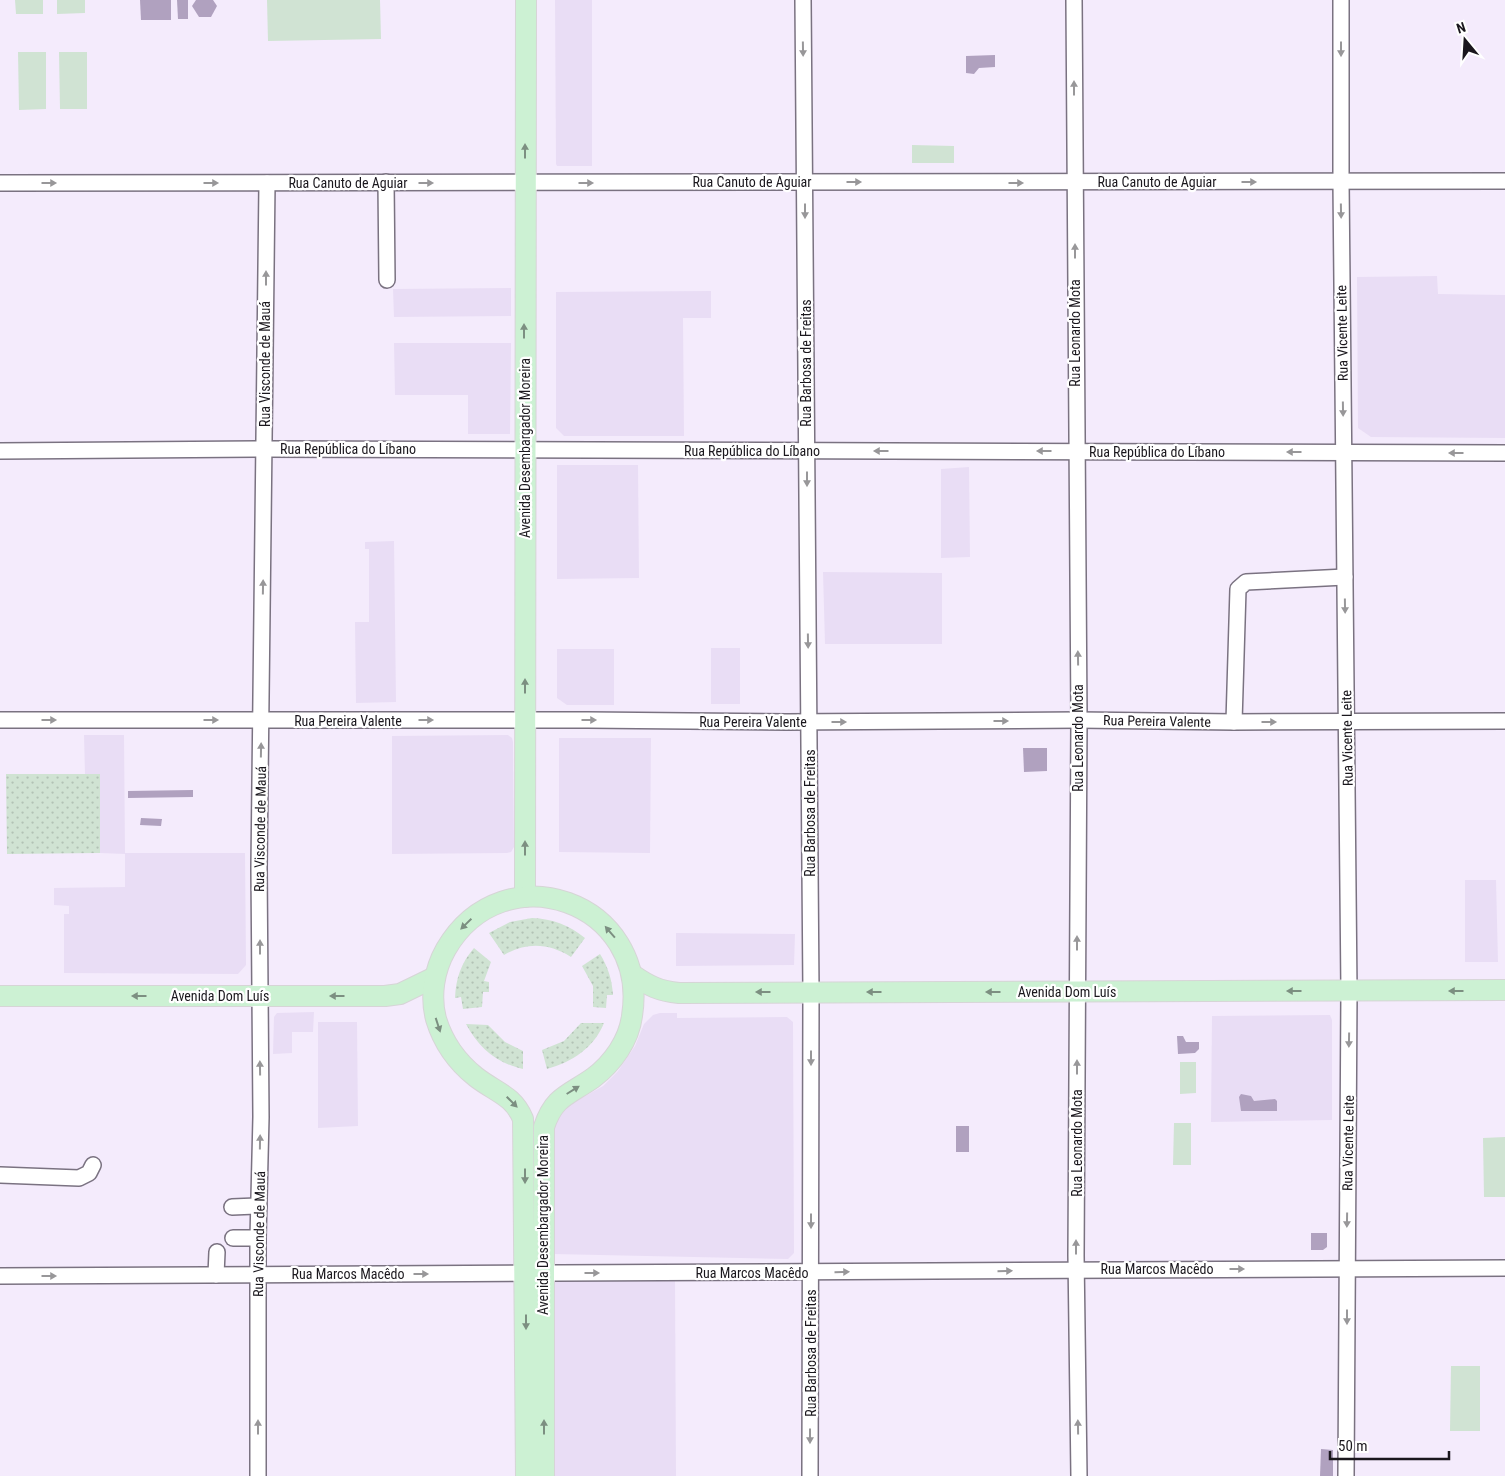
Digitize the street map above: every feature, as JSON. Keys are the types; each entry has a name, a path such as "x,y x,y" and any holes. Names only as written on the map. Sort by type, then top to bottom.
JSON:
{"main road":[{"name":"Avenida Desembargador Moreira","path":"525,897 526,0"},
{"name":"Avenida Desembargador Moreira","path":"526,1476 534,1273 544,1127 553,1106 563,1096 593,1078 612,1061 623,1043 632,1016 634,988 633,975 624,951 614,936 592,915 581,908 550,898 525,897 495,904 460,929 441,958 435,977 433,995 434,1011 449,1048 460,1062 477,1078 506,1095 519,1108 523,1119 534,1273 544,1476"},
{"name":"Avenida Dom Luís","path":"633,975 646,984 662,991 679,993 1505,990"},
{"name":"Avenida Dom Luís","path":"0,996 395,995 413,989 435,977"}],"street":[{"name":"Rua Barbosa de Freitas","path":"803,0 811,992 810,1476"},
{"name":"Rua Leonardo Mota","path":"1074,0 1079,720 1076,992 1079,1476"},
{"name":"Rua Vicente Leite","path":"1341,0 1349,991 1346,1476"},
{"path":"386,182 387,280"},
{"name":"Rua Canuto de Aguiar","path":"0,183 1505,182"},
{"name":"Rua Visconde de Mauá","path":"258,1476 258,1238 261,1117 261,721 267,183"},
{"name":"Rua República do Líbano","path":"0,450 265,449 1505,453"},
{"path":"1234,722 1238,589 1246,582 1345,577"},
{"name":"Rua Pereira Valente","path":"0,720 1505,721"},
{"path":"0,1175 78,1178 89,1173 93,1165"},
{"path":"232,1207 259,1206"},
{"path":"233,1238 258,1238"},
{"path":"216,1275 217,1252"},
{"name":"Rua Marcos Macêdo","path":"0,1276 1505,1268"}],"shaded area":[{"path":"140,0 171,0 171,20 141,20"},
{"path":"177,0 188,0 188,19 178,19"},
{"path":"196,0 213,0 217,6 211,17 199,17 192,6"},
{"path":"555,0 592,0 592,166 557,166 556,164"},
{"path":"995,55 995,67 979,68 974,74 966,73 966,56"},
{"path":"1437,276 1438,294 1505,295 1505,438 1371,437 1358,428 1357,277"},
{"path":"511,288 511,316 394,317 393,289"},
{"path":"711,291 711,318 683,318 684,436 564,436 556,428 556,292"},
{"path":"394,343 511,343 510,434 468,434 468,395 395,395"},
{"path":"557,465 638,465 639,578 557,579"},
{"path":"969,467 970,557 941,558 941,469"},
{"path":"394,541 396,702 356,703 355,622 369,622 369,549 365,549 365,542"},
{"path":"823,572 942,573 942,644 825,644"},
{"path":"711,648 740,648 740,704 711,704"},
{"path":"557,649 614,649 614,705 567,705 557,698"},
{"path":"84,735 124,735 125,853 245,853 246,965 238,974 64,973 64,914 69,914 69,906 54,905 54,888 125,887 125,854 100,853 100,774 85,774"},
{"path":"508,735 512,738 513,742 514,847 511,852 392,854 392,736"},
{"path":"559,738 651,738 650,853 559,852"},
{"path":"1023,748 1047,748 1047,771 1024,772"},
{"path":"193,790 193,797 128,798 128,791"},
{"path":"141,818 162,819 161,826 140,825"},
{"path":"1465,880 1496,880 1498,962 1465,962"},
{"path":"676,933 795,934 794,965 676,966"},
{"path":"314,1012 313,1032 292,1032 292,1053 273,1054 274,1017 277,1013"},
{"path":"677,1013 677,1018 787,1017 793,1022 794,1253 788,1259 553,1254 554,1121 566,1107 603,1086 618,1071 635,1046 644,1024 653,1015"},
{"path":"1330,1015 1332,1020 1332,1120 1211,1122 1212,1016"},
{"path":"318,1022 357,1022 358,1126 318,1128"},
{"path":"1177,1036 1183,1036 1186,1042 1199,1042 1199,1049 1195,1053 1178,1054"},
{"path":"1241,1094 1251,1096 1254,1101 1275,1099 1277,1101 1277,1111 1241,1111 1239,1097"},
{"path":"956,1126 969,1126 969,1152 956,1152"},
{"path":"1311,1233 1327,1233 1327,1247 1323,1250 1311,1250"},
{"path":"675,1277 676,1476 554,1476 552,1280"},
{"path":"1321,1449 1333,1450 1333,1476 1320,1476"}],"green space":[{"path":"15,0 43,0 43,14 16,14"},
{"path":"57,0 85,0 85,13 57,14"},
{"path":"267,0 380,0 381,39 268,41"},
{"path":"18,52 46,52 46,109 19,110"},
{"path":"59,52 87,52 87,109 60,109"},
{"path":"912,145 954,146 954,163 912,163"},
{"path":"6,774 100,774 100,853 7,854"},
{"path":"532,918 560,924 585,938 571,957 554,949 538,946 521,948 504,955 489,933 510,922"},
{"path":"474,948 491,962 484,981 489,982 489,992 483,992 482,1007 463,1009 461,997 455,998 457,984 460,971"},
{"path":"600,954 609,973 613,995 607,995 606,1008 593,1007 593,986 582,966"},
{"path":"581,1023 604,1023 594,1040 581,1053 547,1069 542,1050 564,1041"},
{"path":"466,1024 488,1025 505,1042 523,1051 523,1069 505,1063 489,1053 471,1033"},
{"path":"1180,1062 1196,1062 1196,1093 1180,1094"},
{"path":"1174,1123 1191,1123 1191,1165 1173,1165"},
{"path":"1505,1137 1505,1197 1484,1197 1483,1138"},
{"path":"1451,1366 1480,1366 1480,1431 1450,1431"}]}
